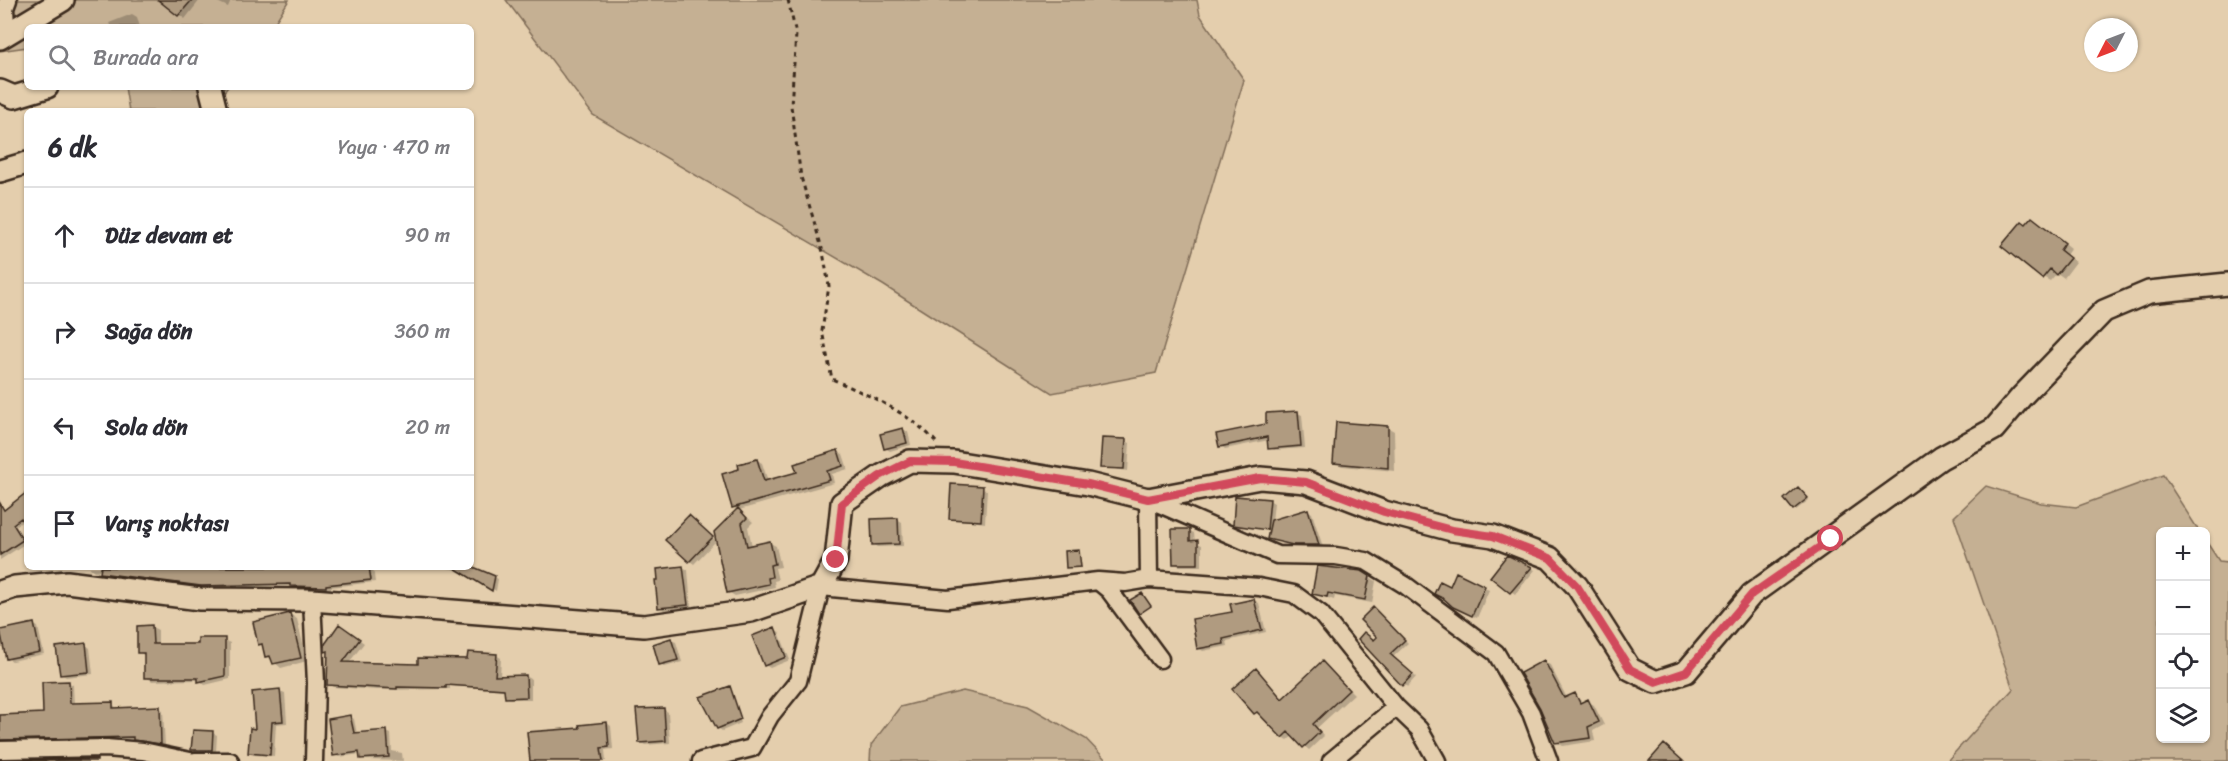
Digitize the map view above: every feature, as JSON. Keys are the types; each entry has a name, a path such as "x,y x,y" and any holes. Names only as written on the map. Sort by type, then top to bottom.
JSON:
{"street":[{"path":"0,33 6,27 5,8 8,0"},
{"path":"0,38 63,0"},
{"path":"0,91 14,97 37,90"},
{"path":"211,90 215,108"},
{"path":"0,171 24,164"},
{"path":"1148,499 1260,478 1306,482 1384,512 1452,530 1493,536 1550,558 1577,586 1630,669 1656,682 1686,672 1752,594 1941,458 1995,429 2104,311 2150,292 2228,284"},
{"path":"701,761 750,755 770,716 798,681 822,587 836,560 842,503 880,476 910,461 954,462 1088,484 1148,499 1277,555 1336,556 1366,561 1406,585 1496,653 1531,714 1549,761"},
{"path":"1148,499 1149,579"},
{"path":"0,592 64,574 200,599 312,600 645,626 751,611 822,587 948,598 1098,581 1125,583 1149,579 1259,587 1294,594 1321,614 1396,707 1419,729 1437,761"},
{"path":"1098,581 1110,590 1160,659"},
{"path":"312,600 316,683 314,761"},
{"path":"1331,761 1396,707"},
{"path":"0,750 106,748 142,756 190,761"},
{"path":"195,761 230,761"}],"path":[{"path":"788,0 796,34 791,106 801,177 829,286 822,331 832,380 904,415 924,429 954,462"}],"shaded area":[{"path":"0,0 289,0 274,24 24,24 24,47 0,51"},
{"path":"506,0 1197,0 1200,15 1244,80 1156,373 1052,393 883,285 593,115"},
{"path":"126,90 226,90 210,108 128,108"},
{"path":"2163,475 2196,527 2156,527 2156,743 2210,743 2210,547 2219,561 2228,562 2228,761 1947,761 2013,689 1954,517 1986,486 2041,503 2076,507"},
{"path":"963,691 1028,706 1086,739 1107,761 870,761 871,745 900,707"}],"building":[{"path":"158,0 192,0 178,16"},
{"path":"2032,217 2065,243 2060,250 2070,258 2056,275 2050,269 2042,279 2001,246 2022,221 2026,224"},
{"path":"1298,411 1301,446 1268,449 1267,437 1219,447 1216,434 1266,424 1266,413"},
{"path":"1336,422 1388,426 1388,468 1333,463"},
{"path":"903,428 907,443 884,449 880,434"},
{"path":"1102,438 1126,439 1124,469 1100,468"},
{"path":"838,450 843,466 827,471 830,480 732,508 722,474 739,469 738,464 757,459 764,481 797,472 794,464"},
{"path":"951,484 983,486 981,521 949,519"},
{"path":"1798,487 1808,498 1793,510 1784,499"},
{"path":"24,494 24,522 21,518 13,524 23,540 0,555 0,503 4,510"},
{"path":"1235,496 1270,499 1267,530 1233,525"},
{"path":"738,508 747,518 742,523 747,546 770,541 775,564 770,565 772,577 768,578 769,584 727,593 714,532"},
{"path":"1308,509 1319,545 1293,545 1267,539 1271,520"},
{"path":"689,515 713,537 689,562 665,540"},
{"path":"898,518 899,544 872,545 871,519"},
{"path":"1172,529 1190,529 1190,541 1198,540 1198,564 1173,564"},
{"path":"1079,550 1081,567 1066,568 1065,551"},
{"path":"1507,555 1532,567 1510,593 1490,577"},
{"path":"683,566 688,605 658,608 655,580 658,580 657,569"},
{"path":"1317,566 1362,571 1370,576 1365,600 1328,593 1327,597 1312,594"},
{"path":"474,567 495,576 492,591 458,570 474,570"},
{"path":"100,570 369,570 371,580 326,585 326,587 290,586 290,584 201,586 100,573"},
{"path":"1456,572 1485,586 1472,616 1434,594 1440,581 1450,586"},
{"path":"1142,593 1151,606 1139,614 1130,600"},
{"path":"1254,599 1262,630 1223,639 1224,644 1197,649 1192,619 1232,612 1230,604"},
{"path":"1373,607 1405,640 1390,654 1413,674 1402,686 1358,639 1364,632 1374,640 1377,637 1360,620"},
{"path":"290,613 301,658 273,664 270,656 265,657 262,644 258,645 253,622"},
{"path":"34,623 40,652 6,659 0,630"},
{"path":"339,624 360,639 343,662 418,664 418,658 467,659 468,652 497,654 495,676 526,675 527,697 505,698 504,689 446,685 446,688 397,687 397,689 327,685 328,651 325,652 325,644"},
{"path":"152,625 153,644 198,644 198,638 225,638 225,676 198,682 198,678 144,678 144,653 137,653 137,626"},
{"path":"775,627 786,657 764,666 752,636"},
{"path":"671,638 678,660 659,665 653,644"},
{"path":"86,643 89,672 60,675 56,647"},
{"path":"1544,660 1564,698 1575,693 1580,703 1588,699 1599,722 1588,727 1590,738 1555,743 1540,708 1520,673"},
{"path":"1322,661 1349,690 1313,724 1320,732 1303,748 1288,732 1282,738 1257,712 1254,714 1232,689 1256,668 1282,699"},
{"path":"69,681 70,703 113,702 113,708 160,706 161,744 133,740 133,737 0,740 0,715 43,713 42,682"},
{"path":"730,686 741,719 717,729 700,697"},
{"path":"280,689 283,721 272,722 270,755 248,753 250,728 255,729 252,692"},
{"path":"664,708 666,741 639,743 636,709"},
{"path":"350,715 354,733 387,730 389,757 360,759 359,752 333,756 328,719"},
{"path":"607,722 609,747 601,748 603,761 530,761 527,732 580,728 579,725"},
{"path":"193,730 213,731 212,750 191,750"},
{"path":"1664,744 1683,761 1649,761"},
{"path":"97,759 97,761 0,761 0,760"}],"route":[{"path":"836,560 842,503 880,476 910,461 954,462 1088,484 1148,499 1260,478 1306,482 1384,512 1452,530 1493,536 1550,558 1577,586 1630,669 1656,682 1686,672 1752,594 1831,539"}]}
